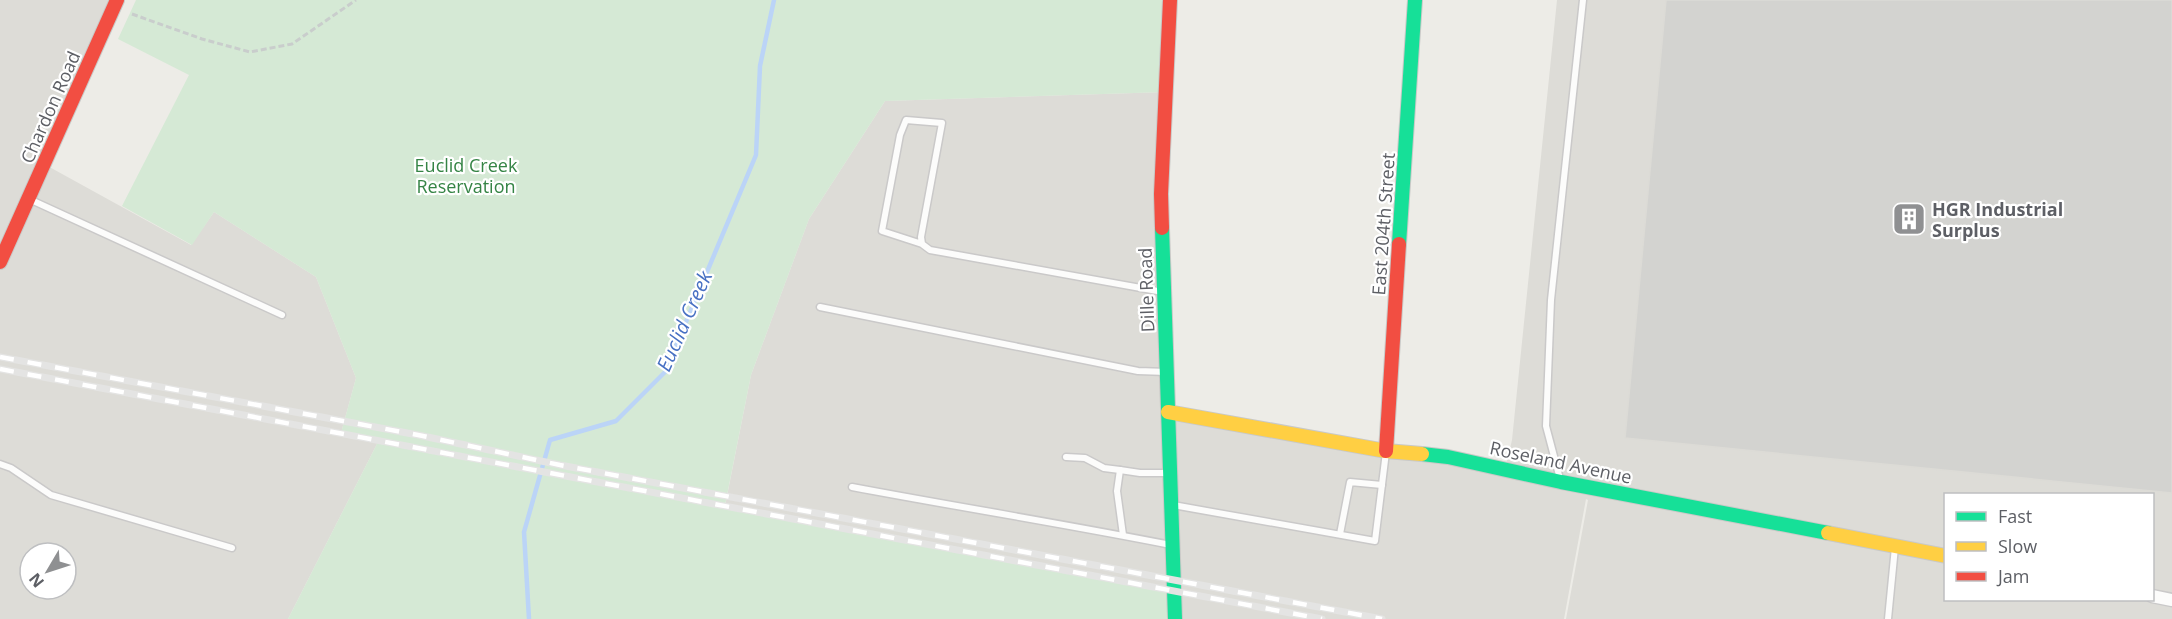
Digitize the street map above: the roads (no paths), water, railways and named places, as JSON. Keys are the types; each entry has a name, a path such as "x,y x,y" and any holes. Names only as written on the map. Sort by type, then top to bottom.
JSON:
{"street":[{"name":"Chardon Road","path":"0,262 117,0"},
{"name":"Dille Road","path":"1170,0 1161,194 1174,619"},
{"name":"East 204th Street","path":"1386,451 1415,0"},
{"name":"Roseland Avenue","path":"1168,411 1386,451 1448,457 1561,482 1944,556"},
{"path":"2154,596 2172,600"}],"lane":[{"path":"1561,482 1546,426 1551,300 1583,0"},
{"path":"922,244 921,237 942,123 906,120 900,135 882,231 922,244 930,250 1164,292"},
{"path":"28,198 282,315"},
{"path":"820,307 1138,371 1167,372"},
{"path":"1171,504 1375,541 1386,451"},
{"path":"1066,457 1085,458 1104,468 1140,473 1170,473"},
{"path":"0,464 51,495 232,548"},
{"path":"1120,470 1117,491 1123,536"},
{"path":"1340,534 1350,482 1382,485"},
{"path":"852,487 1172,545"},
{"path":"1888,619 1895,546"}],"waterway":[{"name":"Euclid Creek","path":"529,619 524,532 550,440 616,421 665,372 756,155 760,66 774,0"}],"railway":[{"path":"0,357 418,435 560,465 1382,619"},
{"path":"0,369 1322,619"}],"place":[{"name":"HGR Industrial Surplus","path":"1909,219"}],"park label":[{"name":"Euclid Creek Reservation","path":"466,175"}]}
